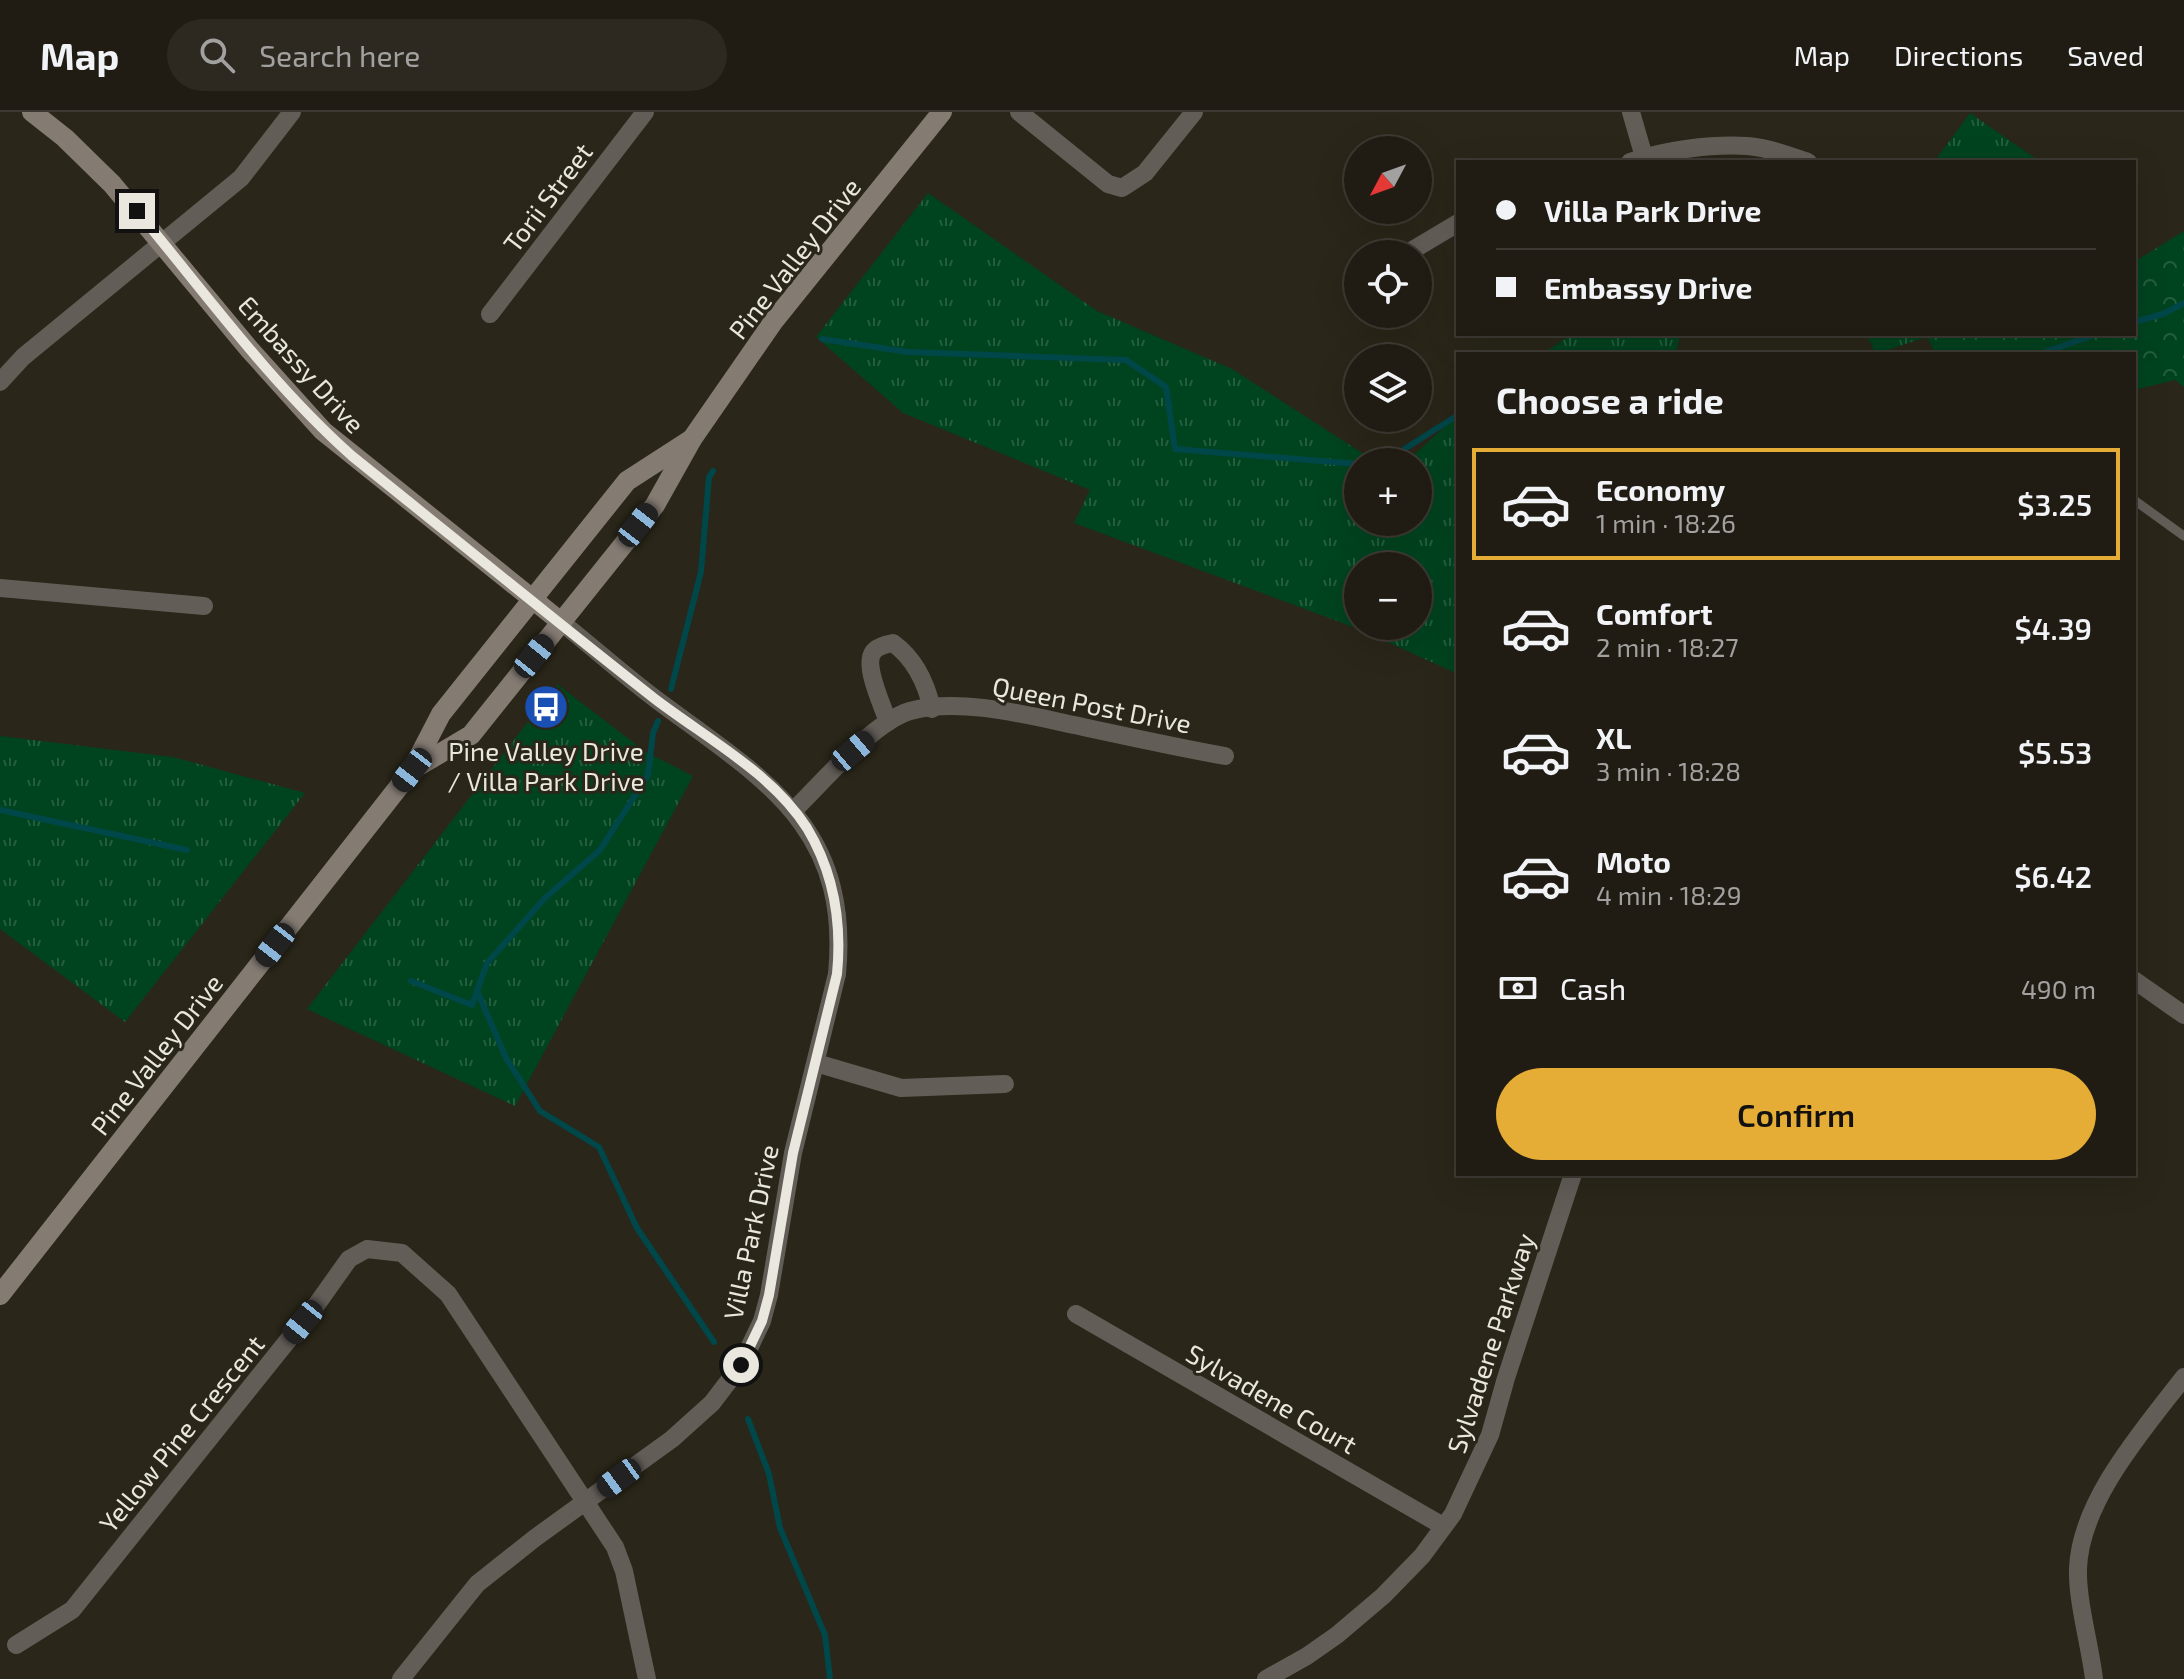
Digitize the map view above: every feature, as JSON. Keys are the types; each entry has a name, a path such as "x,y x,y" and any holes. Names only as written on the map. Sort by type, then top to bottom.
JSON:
{"main road":[{"name":"Embassy Drive","path":"32,112 90,162 323,431 561,622"},
{"name":"Pine Valley Drive","path":"412,770 471,735 655,505 692,439 773,322 942,112"},
{"name":"Pine Valley Drive","path":"0,1295 412,770 441,714 627,481 692,439"}],"street":[{"path":"0,382 23,357 241,178 292,112"},
{"name":"Torii Street","path":"490,314 645,112"},
{"path":"1019,112 1108,184 1122,188 1145,173 1194,112"},
{"path":"1631,112 1637,160 1693,149 1749,146 1801,160"},
{"path":"1429,240 1456,224"},
{"path":"0,588 204,606"},
{"name":"Villa Park Drive","path":"401,1679 477,1584 698,1417 741,1365 762,1321 769,1295 793,1153 837,974 839,920 834,894 820,854 794,810 733,757 561,622"},
{"path":"888,722 880,693 869,671 870,658 875,650 893,643 903,650 922,677 932,709"},
{"name":"Queen Post Drive","path":"794,810 853,751 888,722 910,711 963,707 1001,710 1225,756"},
{"path":"2136,981 2184,1015"},
{"path":"816,1063 901,1088 1005,1084"},
{"name":"Sylvadene Parkway","path":"1266,1679 1327,1642 1383,1596 1422,1556 1453,1514 1490,1435 1572,1176"},
{"name":"Yellow Pine Crescent","path":"16,1645 72,1610 308,1316 335,1275 349,1259 367,1249 402,1253 448,1294 606,1530 624,1571 647,1679"},
{"name":"Sylvadene Court","path":"1076,1314 1443,1526"},
{"path":"2094,1679 2079,1587 2080,1555 2086,1525 2120,1461 2184,1377"}],"lane":[{"path":"2136,501 2184,536"}],"green space":[{"path":"1970,113 2038,160 1935,160"},
{"path":"928,193 1097,311 1232,369 1354,448 1344,448 1344,536 1432,536 1432,448 1421,448 1456,417 1456,673 1383,640 1432,640 1432,552 1344,552 1344,624 1074,523 1090,490 903,413 816,337"},
{"path":"2184,231 2184,387 2175,380 2136,390 2136,352 1935,352 1927,337 2136,336 2136,261"},
{"path":"1569,336 1680,336 1676,352 1545,352"},
{"path":"1868,336 1927,336 1881,352 1874,352"},
{"path":"557,684 646,752 693,776 515,1106 307,1009"},
{"path":"0,736 173,757 305,793 125,1022 0,929"}],"waterway":[{"path":"2136,321 2163,314 2184,303"},
{"path":"2045,352 2091,336"},
{"path":"822,339 908,352 1126,360 1166,387 1175,449 1344,463"},
{"path":"1406,448 1456,416"},
{"path":"671,689 701,572 709,477 713,471"},
{"path":"411,981 472,1005 487,963 545,898 600,850 648,775 653,733 658,721"},
{"path":"0,810 187,850"},
{"path":"477,991 506,1058 540,1111 599,1147 637,1228 714,1342"},
{"path":"748,1419 769,1474 780,1528 825,1635 830,1679"}],"place":[{"name":"Pine Valley Drive / Villa Park Drive","path":"546,707"}],"route":[{"path":"137,211 250,350 323,431 658,701 755,774 794,810 807,829 820,854 834,894 839,920 837,974 793,1153 769,1295 762,1321 741,1365"}]}
